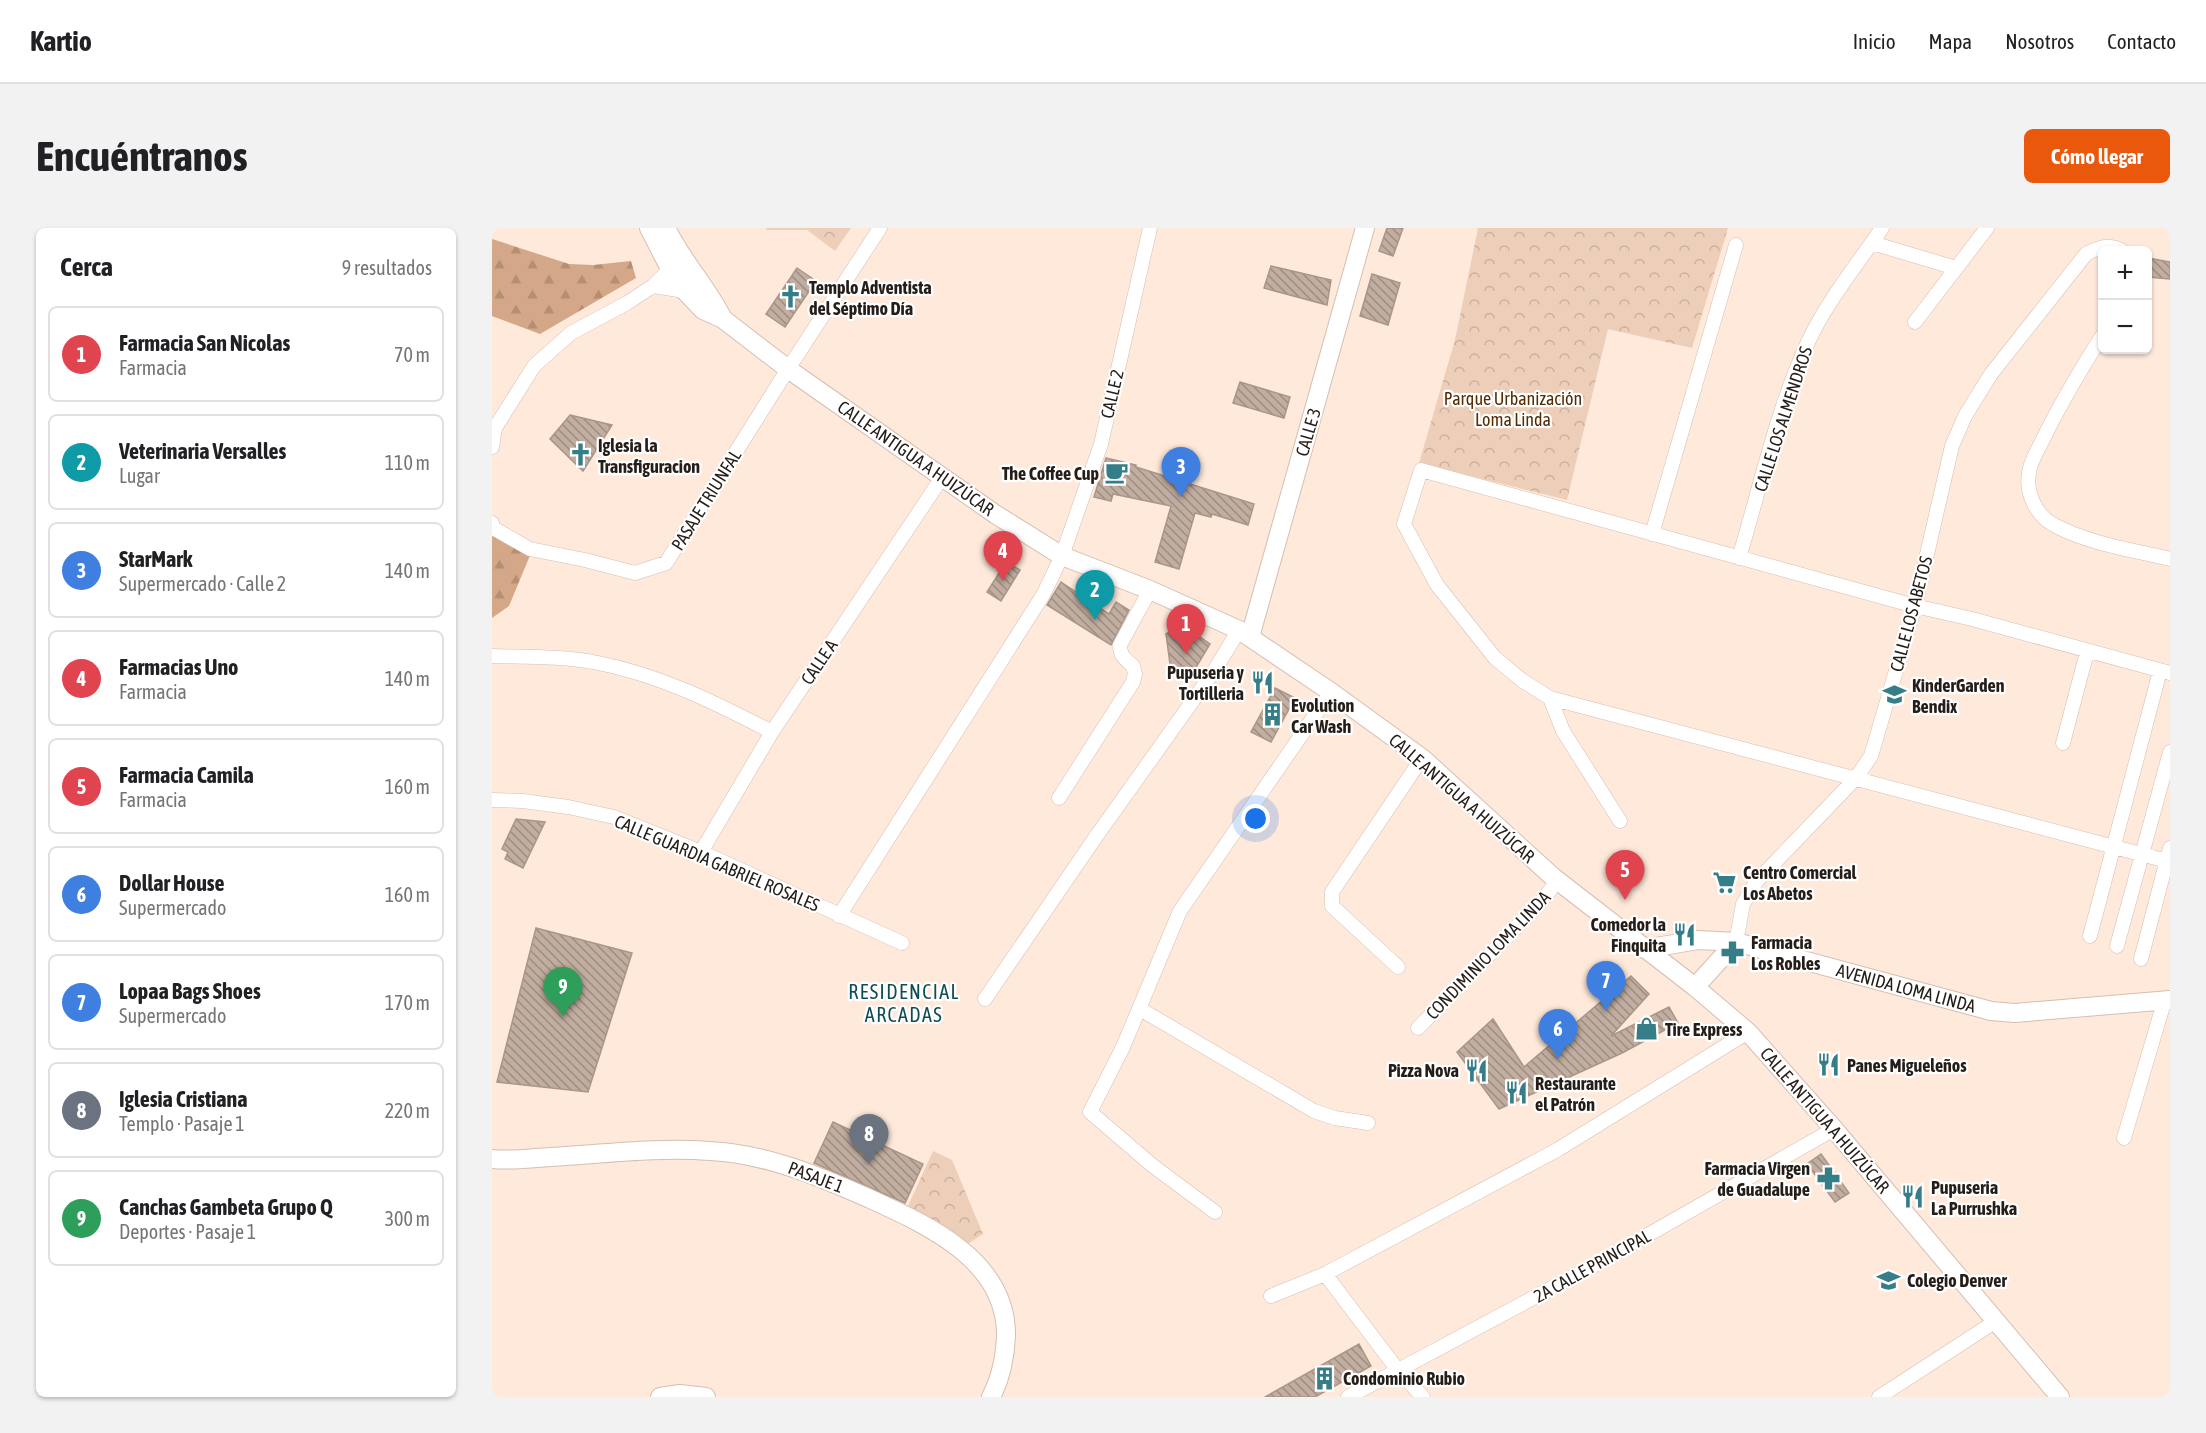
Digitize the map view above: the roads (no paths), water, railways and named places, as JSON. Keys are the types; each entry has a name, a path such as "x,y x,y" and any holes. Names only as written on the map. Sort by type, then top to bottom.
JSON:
{"main road":[{"name":"CALLE ANTIGUA A HUIZÚCAR","path":"649,228 670,269 685,291 703,310 723,319 788,369 995,514 1062,556 1150,590 1245,633 1422,758 1557,881 1695,987 1748,1032 1834,1129 2060,1397"},
{"name":"CALLE ANTIGUA A HUIZÚCAR","path":"666,228 684,261 713,299 723,319"},
{"name":"CALLE 3","path":"1245,633 1365,228"},
{"name":"AVENIDA LOMA LINDA","path":"1644,949 1698,940 1736,942 1997,1012 2015,1013 2168,1000"},
{"path":"1695,987 1736,942"},
{"name":"PASAJE 1","path":"492,1159 682,1150 743,1154 818,1176 877,1202 935,1231 964,1251 989,1280 1003,1310 1006,1323 1004,1364 991,1397"},
{"path":"660,1397 680,1394 706,1397"}],"street":[{"name":"PASAJE TRIUNFAL","path":"492,523 493,528 530,549 635,573 666,563 880,228"},
{"name":"CALLE 2","path":"839,916 1043,595 1062,556 1101,444 1150,228"},
{"name":"CALLE LOS ALMENDROS","path":"1739,558 1794,375 1825,311 1882,228"},
{"path":"1915,322 1986,228"},
{"path":"1872,243 1956,268"},
{"path":"1652,534 1736,245"},
{"name":"CALLE LOS ABETOS","path":"1736,942 1743,904 1756,882 1856,778 1871,756 1915,606 1952,446 1965,416 1992,374 2086,254 2098,248"},
{"path":"492,447 495,428 534,366 572,333 627,303 653,286 670,269"},
{"path":"653,286 685,291"},
{"path":"2098,344 2070,386 2030,468 2028,488 2033,504 2054,526 2093,540 2170,559"},
{"path":"2090,936 2113,848 2165,672 1972,619 1915,606 1421,470 1404,524 1437,585 1495,658 1550,698 2113,848 2168,855 2141,959"},
{"name":"CALLE A","path":"701,852 772,732 943,476"},
{"path":"1059,798 1133,682 1135,674 1133,666 1123,658 1120,645 1150,590"},
{"path":"985,999 1095,838 1214,671 1245,633"},
{"path":"2063,743 2087,652"},
{"path":"492,656 595,662 636,672 705,698 772,732"},
{"path":"1215,1212 1153,1166 1090,1112 1123,1047 1180,911 1331,692"},
{"path":"1550,698 1563,731 1620,821"},
{"path":"2117,946 2170,752"},
{"path":"1398,967 1332,906 1332,892 1422,758"},
{"name":"CALLE GUARDIA GABRIEL ROSALES","path":"492,800 568,807 614,817 701,852 902,943"},
{"name":"CONDIMINIO LOMA LINDA","path":"1418,1028 1541,902 1557,881"},
{"path":"2124,1138 2168,1000"},
{"path":"1140,1009 1314,1111 1335,1118 1368,1123"},
{"path":"1271,1296 1325,1274 1557,1150 1748,1032"},
{"name":"2A CALLE PRINCIPAL","path":"1348,1397 1581,1273 1834,1129"},
{"path":"1325,1274 1397,1369 1422,1397"},
{"path":"1879,1397 1996,1321"}],"place":[{"name":"Templo Adventista del Séptimo Día","path":"791,297"},
{"name":"Iglesia la Transfiguracion","path":"580,455"},
{"name":"The Coffee Cup","path":"1117,473"},
{"name":"StarMark","path":"1181,497"},
{"name":"Farmacias Uno","path":"1003,581"},
{"name":"Veterinaria Versalles","path":"1095,620"},
{"name":"Farmacia San Nicolas","path":"1186,654"},
{"name":"Pupuseria y Tortilleria","path":"1262,682"},
{"name":"KinderGarden Bendix","path":"1894,695"},
{"name":"Evolution Car Wash","path":"1273,715"},
{"name":"Centro Comercial Los Abetos","path":"1725,882"},
{"name":"Farmacia Camila","path":"1625,900"},
{"name":"Comedor la Finquita","path":"1684,934"},
{"name":"Farmacia Los Robles","path":"1733,952"},
{"name":"Lopaa Bags Shoes","path":"1606,1011"},
{"name":"Canchas Gambeta Grupo Q","path":"563,1017"},
{"name":"Tire Express","path":"1647,1029"},
{"name":"Dollar House","path":"1558,1059"},
{"name":"Panes Migueleños","path":"1829,1065"},
{"name":"Pizza Nova","path":"1477,1070"},
{"name":"Restaurante el Patrón","path":"1517,1093"},
{"name":"Iglesia Cristiana","path":"869,1164"},
{"name":"Farmacia Virgen de Guadalupe","path":"1828,1178"},
{"name":"Pupuseria La Purrushka","path":"1913,1197"},
{"name":"Colegio Denver","path":"1889,1280"},
{"name":"Condominio Rubio","path":"1325,1378"}],"district":[{"name":"RESIDENCIAL ARCADAS","path":"904,1002"}],"park label":[{"name":"Parque Urbanización Loma Linda","path":"1513,408"}]}
